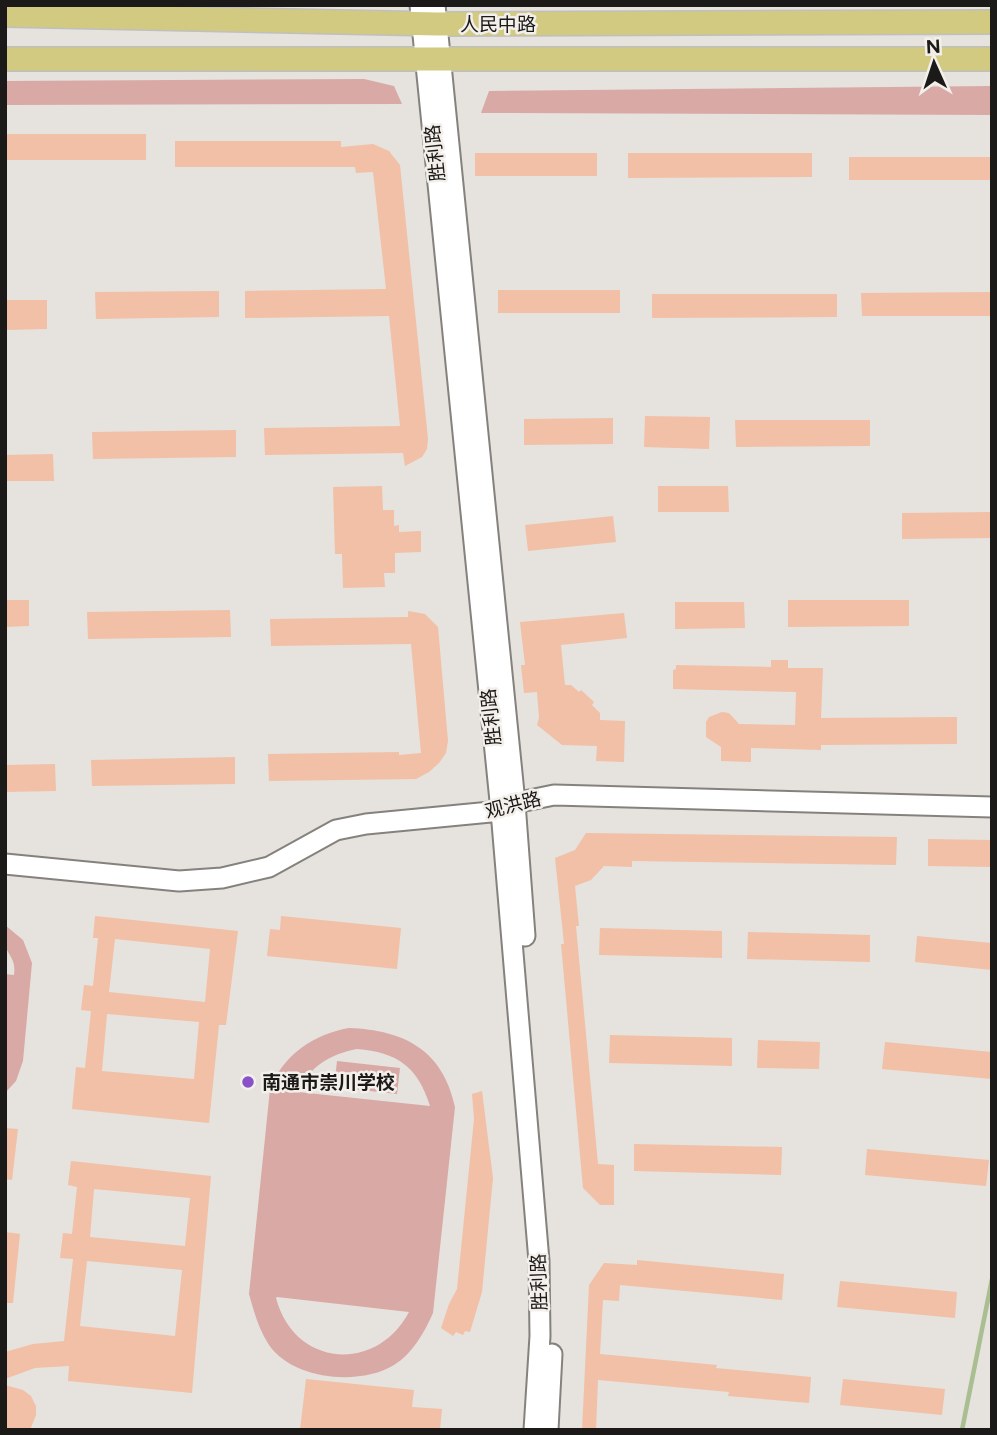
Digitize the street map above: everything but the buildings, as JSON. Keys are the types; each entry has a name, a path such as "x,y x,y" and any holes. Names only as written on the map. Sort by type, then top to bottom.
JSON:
{"main road":[{"name":"人民中路","path":"5,15 429,14 992,22"},
{"name":"人民中路","path":"5,59 992,59"}],"street":[{"name":"胜利路","path":"429,14 508,807 549,1263 552,1380 548,1430"},
{"name":"观洪路","path":"5,864 179,881 222,878 268,867 337,830 508,807 554,795 992,807"},
{"name":"胜利路","path":"508,807 539,1261 540,1336 534,1430"}],"shaded area":[{"path":"364,79 394,86 402,104 5,105 5,81"},
{"path":"992,86 992,115 481,113 489,91"},
{"path":"5,925 23,940 32,963 23,1061 16,1081 5,1093 5,974 14,975 14,970 5,945"},
{"path":"349,1028 387,1033 418,1047 431,1057 441,1071 455,1107 433,1313 417,1342 401,1360 380,1372 346,1377 310,1372 280,1357 262,1333 249,1294 270,1089 291,1056 312,1041","holes":["357,1049 384,1054 404,1064 419,1081 430,1106 298,1092 308,1075 322,1063 338,1054","277,1297 409,1312 395,1332 377,1346 357,1353 337,1354 317,1349 300,1338 286,1321"]},
{"path":"337,1061 400,1068 397,1094 334,1087"}],"waterway":[{"path":"962,1430 992,1279"}],"place":[{"name":"南通市崇川学校","path":"248,1082"}]}
